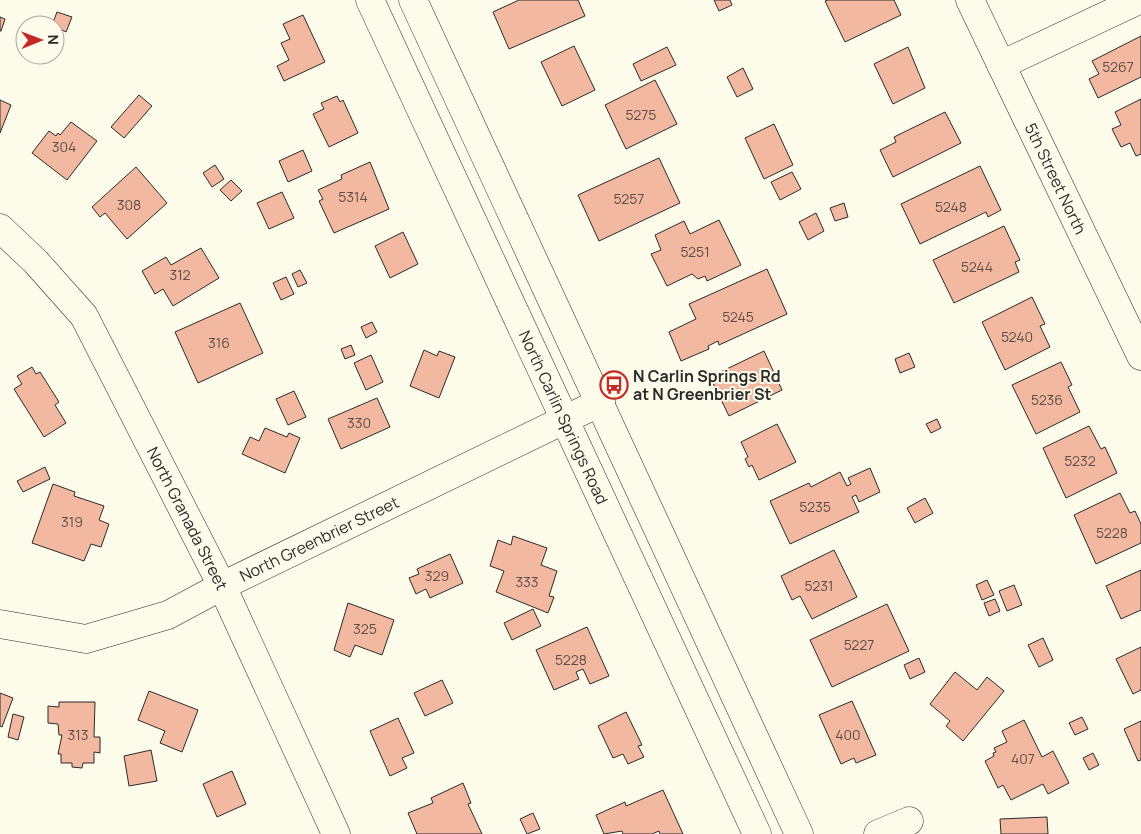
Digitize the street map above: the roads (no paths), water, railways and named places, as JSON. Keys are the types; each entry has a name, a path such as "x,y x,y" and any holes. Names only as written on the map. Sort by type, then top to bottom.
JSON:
{"street":[{"name":"North Carlin Springs Road","path":"370,0 757,834"},
{"path":"413,0 601,402 799,834"},
{"name":"5th Street North","path":"970,0 1141,356"},
{"path":"1001,65 1139,0"},
{"name":"North Granada Street","path":"0,228 36,262 84,316 222,586 336,834"},
{"name":"North Greenbrier Street","path":"0,624 86,639 168,616 222,586 601,402"},
{"path":"878,834 909,821"}],"place":[{"name":"N Carlin Springs Rd at N Greenbrier St","path":"614,385"}]}
